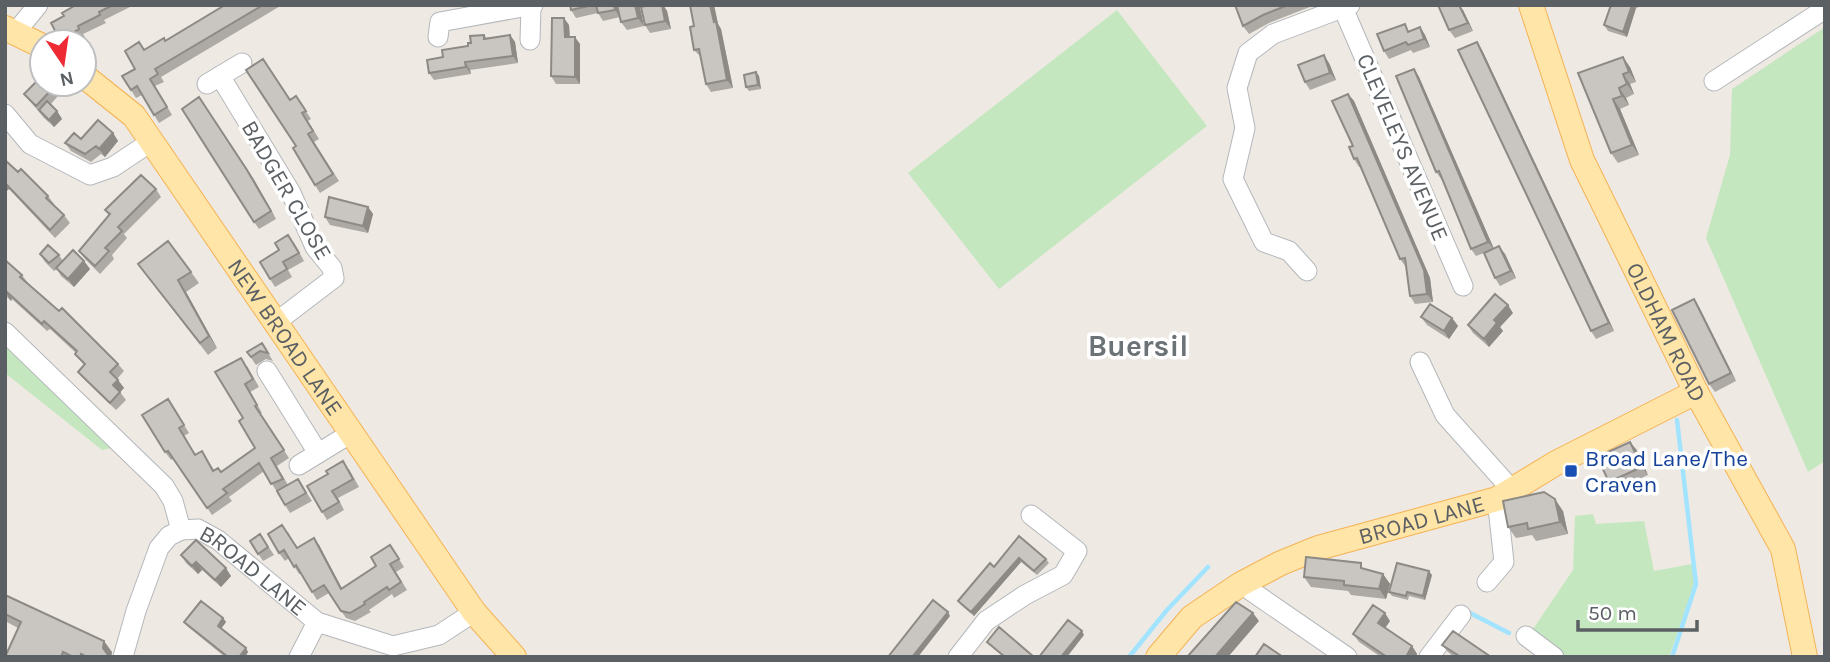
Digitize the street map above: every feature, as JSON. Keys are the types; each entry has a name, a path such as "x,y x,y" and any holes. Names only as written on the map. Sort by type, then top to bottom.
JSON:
{"main road":[{"name":"OLDHAM ROAD","path":"1531,5 1582,160 1696,392 1783,549 1805,657"},
{"path":"10,30 28,39"},
{"name":"NEW BROAD LANE","path":"98,87 134,116 152,141 474,612"},
{"name":"BROAD LANE","path":"1158,657 1192,618 1241,584 1281,563 1318,548 1505,494 1556,463 1696,392"},
{"path":"474,612 514,657"}],"street":[{"path":"10,30 38,5"},
{"path":"438,24 532,6 530,40"},
{"path":"1307,271 1289,251 1264,242 1233,179 1245,128 1237,88 1248,53 1273,34 1346,7"},
{"name":"CLEVELEYS AVENUE","path":"1346,7 1463,286"},
{"path":"1714,81 1825,9"},
{"name":"BADGER CLOSE","path":"242,62 214,80 292,193 315,247 331,268 334,278 275,323"},
{"path":"5,114 30,144 90,175 113,167 152,141"},
{"name":"BROAD LANE","path":"5,332 164,486 173,501 181,530 198,529 218,540 317,622 393,646 439,635 474,612"},
{"path":"1420,362 1445,415 1505,494 1504,562 1487,582"},
{"path":"267,371 318,453"},
{"path":"299,466 353,432"},
{"path":"958,657 986,621 1025,595 1063,575 1077,551 1031,515"},
{"path":"123,657 159,548 169,536 181,530"},
{"path":"1241,584 1347,657"},
{"path":"1429,657 1461,615"},
{"path":"299,657 317,622"},
{"path":"1526,636 1555,656"}],"green space":[{"path":"1117,10 1207,126 999,289 908,173"},
{"path":"1825,27 1825,461 1808,472 1706,238 1730,155 1732,89"},
{"path":"5,346 112,448 102,450 5,373"},
{"path":"1593,514 1596,524 1644,521 1654,571 1692,564 1695,583 1669,657 1560,657 1531,632 1573,570 1575,516"}],"building":[{"path":"76,5 113,5 79,28 54,28 51,23 64,16 62,13"},
{"path":"225,5 263,5 155,69 158,74 150,79 167,107 154,115 137,86 131,90 122,76 135,69 125,51 139,42 144,50 164,38 165,41"},
{"path":"570,5 593,5 571,10"},
{"path":"596,5 614,5 615,10 598,13"},
{"path":"617,5 635,5 638,18 621,22"},
{"path":"662,5 665,21 645,25 641,7"},
{"path":"690,5 710,5 714,22 716,21 727,80 706,84 699,49 694,50 690,27 694,26"},
{"path":"1235,5 1288,5 1243,26"},
{"path":"1438,5 1459,5 1468,23 1449,30"},
{"path":"1611,5 1632,5 1623,32 1604,25"},
{"path":"552,18 564,18 565,37 575,37 575,77 551,76"},
{"path":"1405,24 1408,32 1420,27 1424,39 1408,45 1406,42 1384,51 1377,34"},
{"path":"484,35 484,39 510,35 513,56 465,62 466,67 429,73 427,60 443,57 442,50 468,46 468,43 471,43 470,36"},
{"path":"1477,42 1609,323 1591,331 1458,50"},
{"path":"1324,55 1330,73 1305,82 1298,65"},
{"path":"1623,57 1629,72 1623,74 1627,84 1619,88 1622,96 1613,99 1632,145 1611,153 1578,73"},
{"path":"263,59 290,100 296,96 306,111 302,113 313,131 308,134 333,174 315,185 293,148 296,146 246,70"},
{"path":"1414,69 1488,242 1471,249 1396,76"},
{"path":"756,72 758,85 746,87 744,75"},
{"path":"1348,94 1424,270 1427,294 1410,296 1405,258 1400,259 1357,158 1354,159 1349,147 1353,146 1332,101"},
{"path":"199,97 271,211 254,222 182,109"},
{"path":"28,98 44,98 36,106"},
{"path":"47,101 57,111 49,120 39,110"},
{"path":"98,120 113,133 99,149 96,146 85,154 65,143 74,133 81,139"},
{"path":"5,160 18,172 21,169 64,215 50,230 5,183"},
{"path":"141,175 156,189 118,227 122,231 105,248 109,251 95,266 79,251 110,214 105,210"},
{"path":"329,197 368,207 363,226 325,217"},
{"path":"288,235 299,253 283,262 287,269 270,279 260,262 279,250 275,243"},
{"path":"168,241 191,272 178,280 209,336 200,343 138,264"},
{"path":"48,245 59,255 49,263 40,254"},
{"path":"1499,246 1511,271 1495,278 1484,253"},
{"path":"73,250 84,261 68,279 56,268"},
{"path":"5,260 59,311 62,308 118,364 110,372 118,380 113,385 120,392 110,403 78,372 85,364 75,354 77,351 44,321 42,324 5,292"},
{"path":"1495,294 1508,305 1494,320 1497,323 1484,339 1468,325"},
{"path":"1694,299 1731,373 1709,384 1672,310"},
{"path":"1430,304 1452,318 1444,331 1421,317"},
{"path":"262,343 268,353 260,351 251,357 247,352"},
{"path":"241,358 253,379 245,384 257,405 255,406 284,450 271,458 283,479 271,484 259,463 223,489 227,493 207,508 168,451 165,452 142,415 168,399 184,425 179,428 195,455 202,451 213,471 218,468 221,472 255,448 239,421 243,418 215,372"},
{"path":"1630,442 1642,467 1609,482 1597,457"},
{"path":"343,461 353,479 332,491 339,502 322,512 307,486 328,474 326,471"},
{"path":"298,479 306,493 285,505 277,491"},
{"path":"1544,492 1555,499 1560,522 1528,529 1527,523 1508,527 1503,501"},
{"path":"282,525 297,548 314,538 341,589 376,566 371,557 390,545 399,559 390,564 401,582 389,590 387,587 350,613 341,611 324,585 312,592 284,550 279,553 268,534"},
{"path":"260,534 268,547 258,554 250,541"},
{"path":"1019,536 1046,559 1034,571 1019,558 971,612 958,601 990,563 994,567"},
{"path":"196,540 226,568 215,580 196,562 192,566 181,555"},
{"path":"1306,557 1361,563 1361,568 1383,574 1379,589 1344,585 1344,581 1304,577"},
{"path":"1397,563 1429,571 1423,596 1407,592 1406,596 1389,592"},
{"path":"5,595 104,641 103,648 107,657 87,657 81,654 80,657 73,657 63,652 61,657 5,657 21,622 5,614"},
{"path":"933,600 948,612 912,657 888,657"},
{"path":"201,601 223,618 218,626 246,648 239,657 228,657 184,622"},
{"path":"1236,602 1253,613 1215,657 1187,657"},
{"path":"1373,605 1385,613 1378,623 1412,646 1406,657 1387,657 1353,634"},
{"path":"1068,620 1082,631 1061,657 1039,657"},
{"path":"999,627 1034,657 1005,657 987,642"},
{"path":"1453,631 1491,657 1461,657 1442,645"},
{"path":"1264,644 1283,657 1255,657"}],"waterway":[{"path":"1672,657 1696,584 1677,420"},
{"path":"1129,657 1167,610 1208,567"},
{"path":"1470,613 1509,633"}],"place":[{"name":"Broad Lane/The Craven","path":"1571,471"}],"district":[{"name":"Buersil","path":"1138,346"}]}
